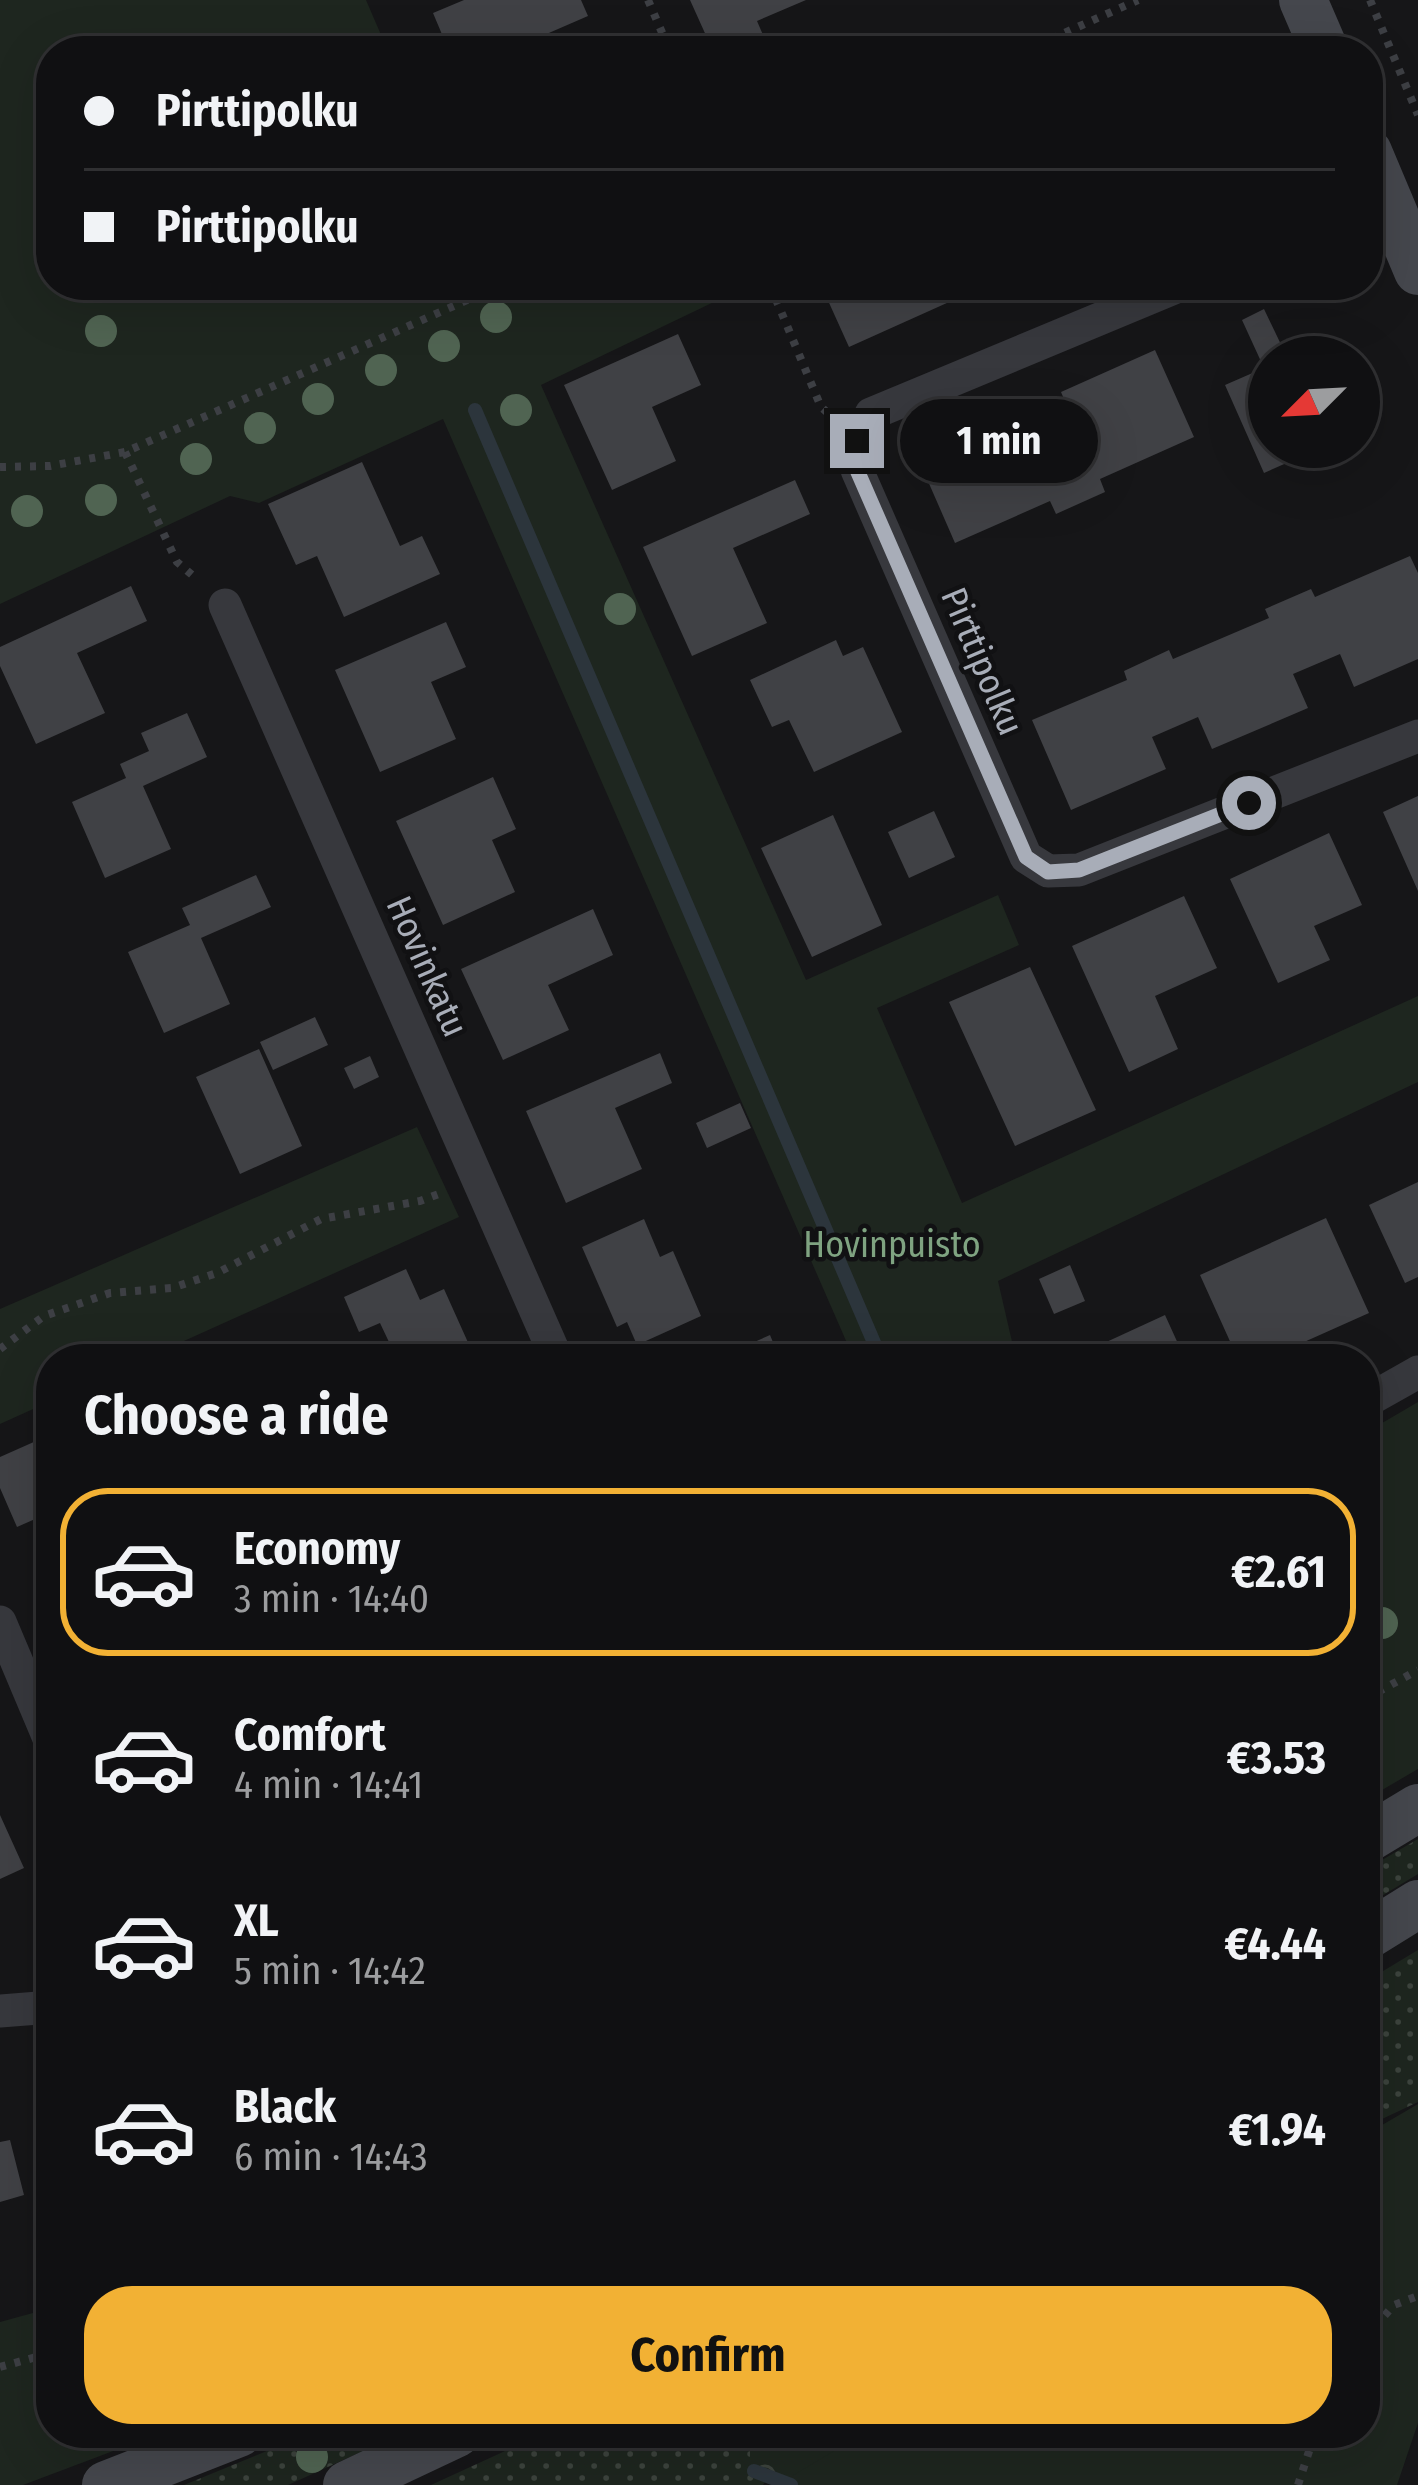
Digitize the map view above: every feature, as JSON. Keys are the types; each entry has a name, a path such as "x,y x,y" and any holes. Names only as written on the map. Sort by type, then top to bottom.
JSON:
{"main road":[{"path":"1303,0 1318,36"},
{"path":"1383,211 1418,272"},
{"path":"1380,1831 1418,1808"},
{"path":"1380,1928 1418,1904"},
{"path":"106,2485 201,2448"},
{"path":"347,2485 425,2448"}],"street":[{"path":"857,441 871,415 1145,300"},
{"name":"Pirttipolku","path":"857,441 857,470 1026,857 1048,872 1079,870 1418,736"},
{"name":"Hovinkatu","path":"225,605 550,1344"},
{"path":"1380,1394 1418,1372"},
{"path":"0,1622 36,1707"},
{"path":"0,2011 36,2008"}],"path":[{"path":"648,0 664,36"},
{"path":"1058,36 1138,0"},
{"path":"1370,0 1418,115"},
{"path":"0,467 50,466 124,452 467,300"},
{"path":"776,300 821,407 857,441"},
{"path":"124,452 177,562 225,605"},
{"path":"0,1348 44,1316 110,1292 172,1288 217,1273 321,1219 420,1201 479,1179"},
{"path":"1380,1691 1418,1670"},
{"path":"1380,2321 1394,2305 1418,2296"},
{"path":"0,2368 36,2357"},
{"path":"1298,2485 1310,2448"}],"green space":[{"name":"Hovinpuisto","path":"0,0 366,0 382,36 36,36 36,300 718,300 541,385 806,980 998,895 1019,945 877,1008 962,1203 1418,996 1418,1082 998,1281 1013,1344 847,1344 443,419 259,503 230,496 0,604"},
{"path":"417,1127 459,1217 177,1344 36,1344 36,1408 0,1424 0,1309"},
{"path":"1418,1402 1418,1769 1380,1791 1380,1424"},
{"path":"1418,1839 1418,1874 1380,1897 1380,1861"},
{"path":"1418,1950 1418,2102 1380,2120 1380,1973"},
{"path":"1418,2104 1418,2423 1397,2485 777,2485 839,2448 1380,2448 1380,2126"},
{"path":"36,2312 36,2448 121,2448 23,2485 0,2485 0,2322"},
{"path":"274,2448 370,2448 288,2485 184,2485"},
{"path":"511,2448 786,2448 763,2485 431,2485"},
{"path":"750,2448 953,2448 964,2485 776,2485 750,2459"}],"building":[{"path":"464,0 581,0 588,16 542,36 443,36 433,13"},
{"path":"690,0 806,0 757,21 764,36 706,36"},
{"path":"828,300 954,300 849,347"},
{"path":"1264,309 1277,336 1249,336 1242,320"},
{"path":"678,334 701,385 652,407 676,461 612,490 564,385"},
{"path":"1155,350 1194,437 1100,479 1105,492 1056,514 1050,501 955,543 917,456 1011,414 1026,447 1075,425 1061,392"},
{"path":"1248,375 1248,437 1225,385"},
{"path":"362,462 400,546 422,536 440,574 344,617 317,556 296,565 268,504"},
{"path":"795,480 810,514 733,548 767,623 692,656 643,547"},
{"path":"1410,556 1418,573 1418,659 1354,687 1340,654 1293,674 1308,708 1212,749 1198,717 1152,737 1166,769 1071,810 1032,720 1127,680 1124,671 1169,650 1173,659 1269,618 1265,609 1311,589 1315,597"},
{"path":"131,586 147,621 77,653 105,713 36,744 0,666 0,647"},
{"path":"446,622 466,667 431,682 456,739 380,772 335,670"},
{"path":"836,640 843,656 863,647 902,732 814,772 789,720 772,727 750,680"},
{"path":"187,713 207,757 143,786 171,849 105,878 72,802 126,778 120,764 149,751 141,733"},
{"path":"493,777 516,829 492,840 515,892 443,925 396,821"},
{"path":"1418,796 1418,891 1383,812"},
{"path":"934,811 955,857 909,878 888,832"},
{"path":"833,815 882,925 812,957 761,848"},
{"path":"1329,833 1362,905 1314,926 1330,960 1278,983 1230,879"},
{"path":"256,875 271,907 201,938 230,1004 164,1033 128,952 190,925 182,908"},
{"path":"1184,896 1217,968 1155,996 1178,1049 1129,1072 1072,946"},
{"path":"593,909 613,955 548,985 569,1030 503,1060 461,969"},
{"path":"1030,967 1096,1110 1015,1146 949,1002"},
{"path":"315,1017 328,1045 273,1070 260,1042"},
{"path":"259,1049 302,1146 240,1174 196,1077"},
{"path":"660,1053 672,1083 615,1108 642,1169 566,1203 526,1111"},
{"path":"370,1056 379,1077 354,1089 344,1068"},
{"path":"740,1103 751,1128 707,1148 696,1123"},
{"path":"1418,1182 1418,1277 1405,1283 1369,1205"},
{"path":"1326,1218 1369,1313 1300,1344 1231,1344 1200,1275"},
{"path":"644,1219 660,1257 673,1251 701,1316 637,1344 627,1322 617,1327 582,1247"},
{"path":"1070,1265 1085,1301 1054,1314 1039,1279"},
{"path":"406,1269 420,1300 444,1289 469,1344 390,1344 380,1323 359,1332 344,1297"},
{"path":"1165,1315 1178,1344 1102,1344"},
{"path":"770,1335 774,1344 750,1344"},
{"path":"36,1441 36,1519 17,1527 0,1488 0,1457"},
{"path":"0,1815 24,1868 0,1879"},
{"path":"10,2140 24,2195 0,2202 0,2142"}],"waterway":[{"path":"475,410 875,1344"},
{"path":"754,2471 791,2485"}],"route":[{"path":"857,441 857,470 1026,857 1048,872 1079,870 1249,803"}]}
